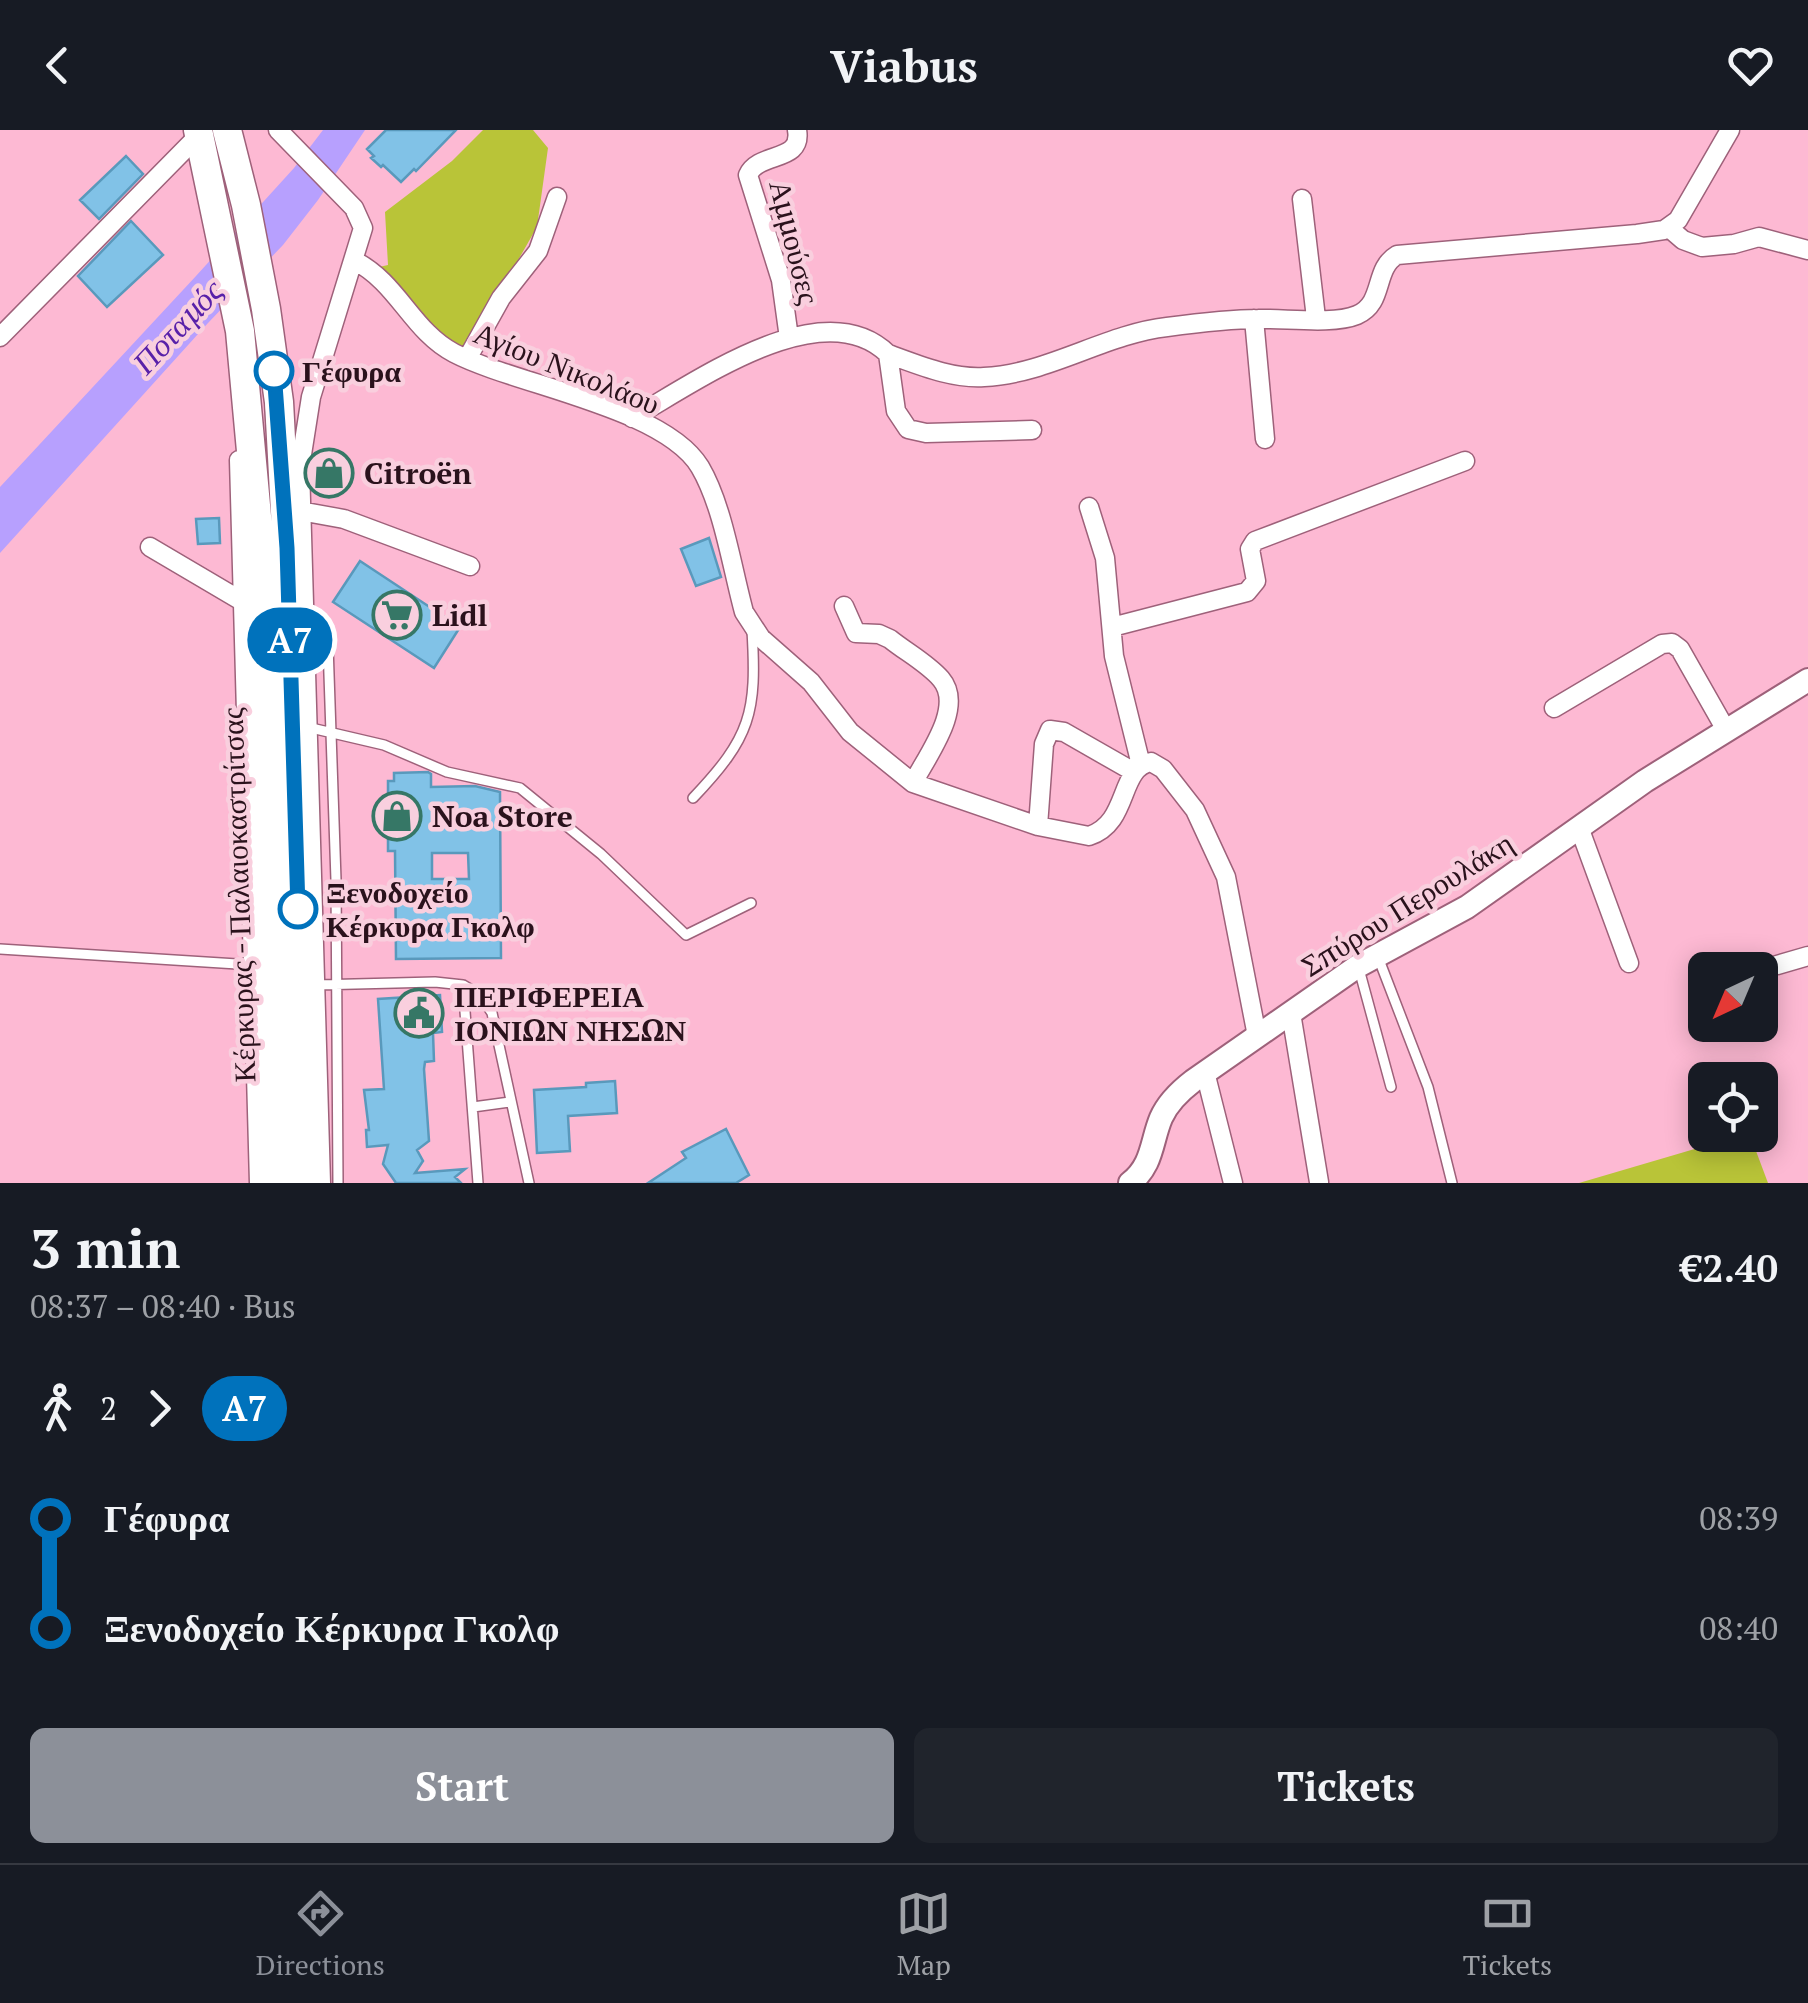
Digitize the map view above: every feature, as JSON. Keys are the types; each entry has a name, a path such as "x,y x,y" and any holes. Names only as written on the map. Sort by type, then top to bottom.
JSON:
{"main road":[{"name":"Κέρκυρας - Παλαιοκαστρίτσας","path":"208,132 246,205 266,309 292,511 306,1183"},
{"name":"Κέρκυρας - Παλαιοκαστρίτσας","path":"208,132 220,230 240,330 255,492 279,1183"},
{"path":"255,492 292,511"},
{"path":"271,922 253,964 274,1002"}],"street":[{"name":"Αμμούσες","path":"789,338 781,280 748,175 756,164 794,149 799,141 797,130"},
{"path":"632,418 756,350 789,338 830,331 851,334 888,354 940,372 985,377 1036,367 1162,327 1254,318 1352,317 1376,299 1385,266 1397,255 1669,228 1681,216 1730,130"},
{"path":"282,131 354,208 363,223 355,262 311,397 292,511 344,519 470,566"},
{"path":"0,337 208,132"},
{"path":"467,359 501,298 538,251 557,197"},
{"path":"1302,199 1316,318"},
{"path":"1669,228 1683,240 1702,247 1759,237 1808,250"},
{"name":"Αγίου Νικολάου","path":"355,262 390,287 432,338 467,359 632,418 699,464 752,627 811,682 850,732 913,783 1038,826 1077,835 1096,833 1116,815 1137,768"},
{"path":"1254,318 1265,440"},
{"path":"888,354 896,412 908,429 926,433 1032,430"},
{"path":"242,360 237,410 259,1183"},
{"path":"1112,627 1246,592 1256,581 1250,549 1255,540 1465,460"},
{"path":"1089,507 1105,558 1114,656 1137,768"},
{"path":"150,547 245,603"},
{"path":"844,606 856,633 879,634 890,639 944,683 949,698 948,714 913,783"},
{"path":"296,618 307,727 320,1183"},
{"path":"1554,708 1662,644 1672,643 1680,649 1726,730"},
{"name":"Σπύρου Περουλάκη","path":"1130,1183 1148,1162 1162,1116 1174,1096 1205,1072 1368,960 1467,907 1580,827 1808,680"},
{"path":"1038,826 1044,744 1050,730 1064,732 1137,768 1151,762 1163,769 1195,810 1231,894 1257,1036"},
{"path":"1580,827 1629,963"},
{"path":"1778,965 1808,956"},
{"path":"1291,1013 1319,1182"},
{"path":"1205,1072 1233,1183"}],"lane":[{"path":"296,618 328,642 338,1183"},
{"path":"693,798 723,766 745,728 756,684 752,627"},
{"path":"307,727 384,745 446,772 520,788 601,854 686,935 751,903"},
{"path":"0,950 253,964"},
{"path":"1368,960 1392,1087"},
{"path":"1368,960 1435,1108 1452,1183"},
{"path":"300,962 316,986 435,982 463,985 480,994 492,1014 529,1183"},
{"path":"463,985 478,1183"},
{"path":"473,1107 510,1102"}],"green space":[{"path":"483,130 533,130 548,148 537,227 465,353 432,330 379,267 388,265 385,212 452,161"},
{"path":"1688,1151 1756,1152 1768,1183 1579,1183"}],"water":[{"name":"Ποταμός","path":"323,130 365,130 283,245 0,553 0,487 294,168"}],"building":[{"path":"386,130 456,130 401,182 371,158 374,156 367,149"},
{"path":"126,156 143,174 99,219 80,200"},
{"path":"131,221 163,255 107,307 78,276"},
{"path":"219,518 220,543 198,544 196,519"},
{"path":"709,538 721,577 696,586 681,549"},
{"name":"Lidl","path":"360,561 460,627 434,668 333,602"},
{"path":"428,772 431,787 475,786 500,792 501,958 396,959 395,851 388,851 388,781 394,781 394,773","holes":["432,853 468,853 469,879 432,879"]},
{"path":"440,995 442,1032 433,1033 434,1061 425,1062 424,1069 429,1141 417,1150 423,1161 415,1173 465,1169 455,1177 461,1183 396,1183 383,1164 388,1145 367,1147 364,1090 384,1089 378,999"},
{"path":"615,1081 617,1113 568,1116 570,1151 537,1153 534,1090"},
{"path":"726,1129 749,1175 736,1183 648,1183 686,1158 682,1152"}],"bus line":[{"name":"A7","path":"274,371 287,548 298,909"}],"place":[{"name":"Γέφυρα","path":"274,371"},
{"name":"Citroën","path":"329,473"},
{"name":"Lidl","path":"397,615"},
{"name":"Noa Store","path":"397,816"},
{"name":"Ξενοδοχείο Κέρκυρα Γκολφ","path":"298,909"},
{"name":"ΠΕΡΙΦΕΡΕΙΑ ΙΟΝΙΩΝ ΝΗΣΩΝ","path":"419,1013"}]}
